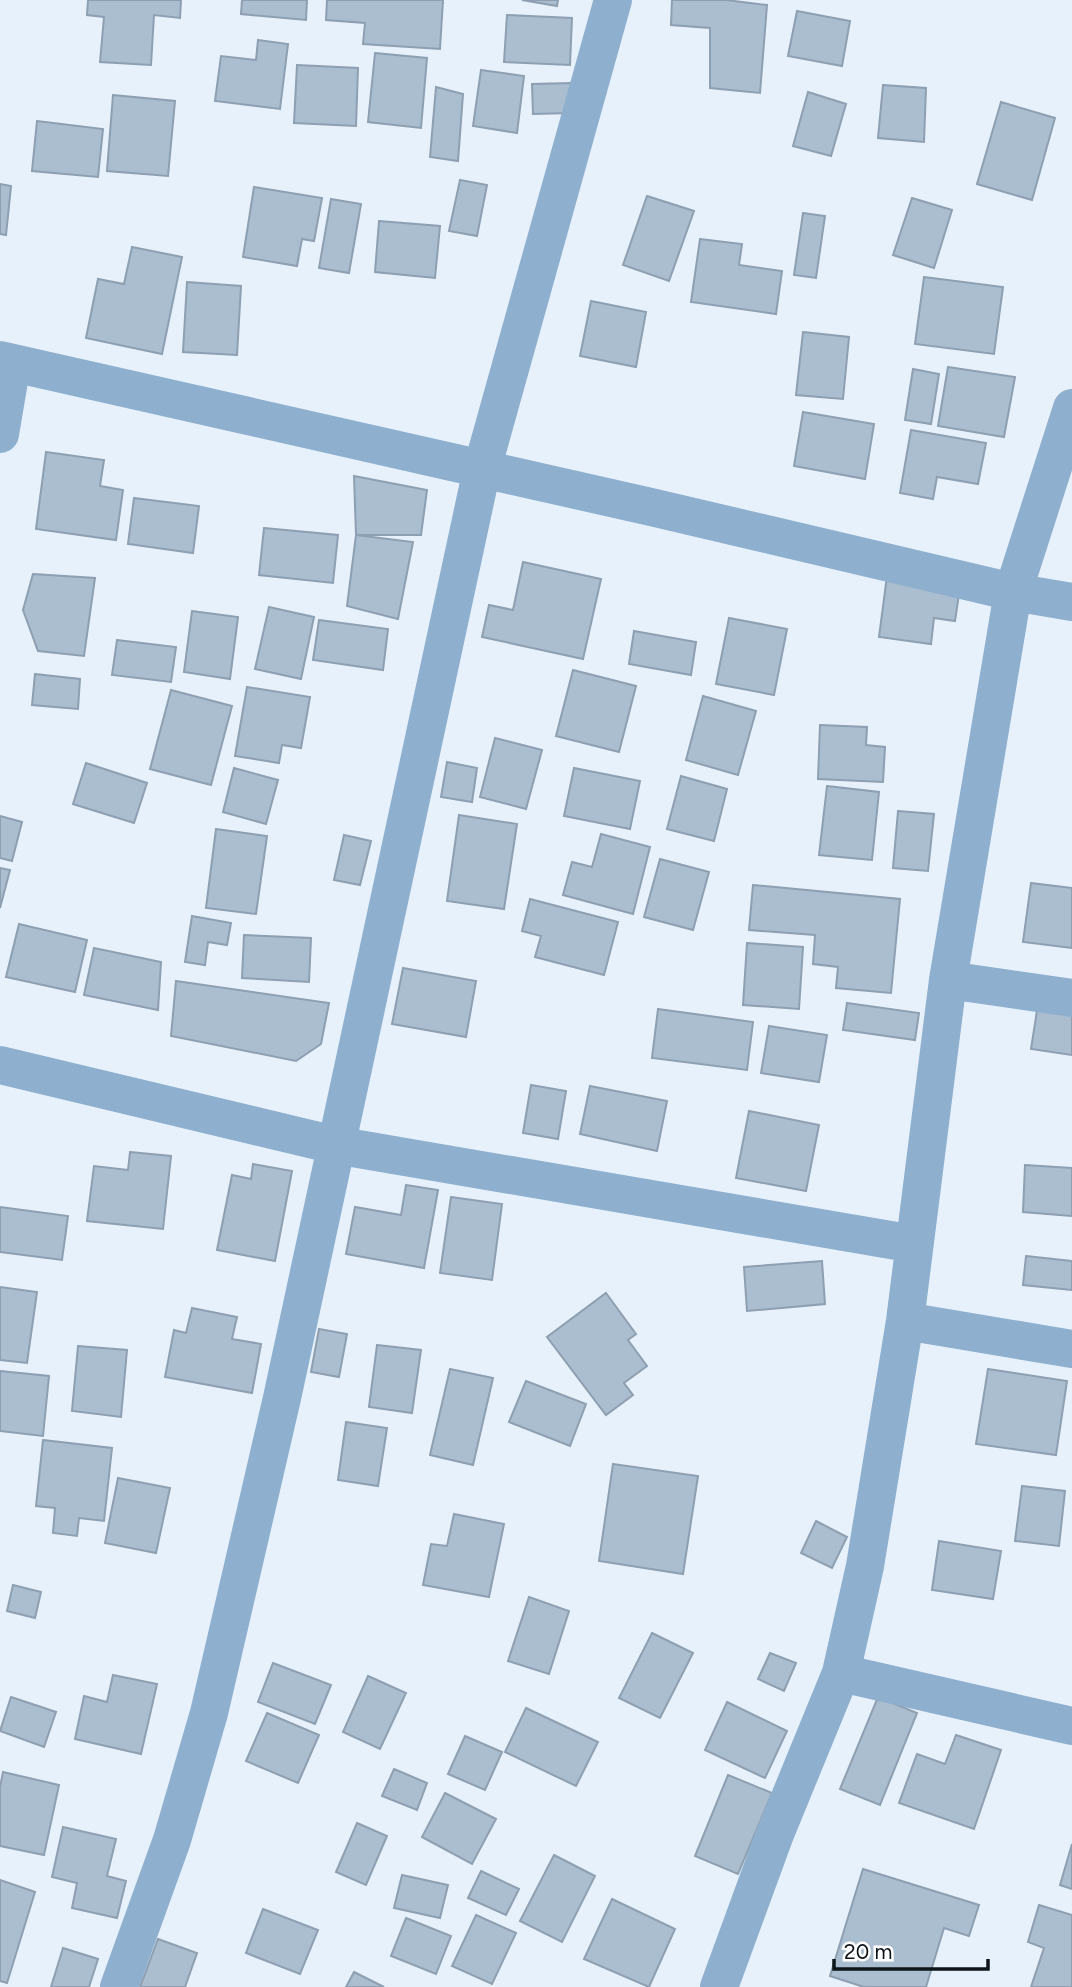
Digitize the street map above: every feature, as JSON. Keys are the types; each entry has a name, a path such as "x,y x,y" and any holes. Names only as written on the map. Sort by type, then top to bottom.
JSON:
{"street":[{"path":"119,1987 172,1840 209,1713 282,1398 482,469 613,0"},
{"path":"0,434 6,361 1013,592 1072,602"},
{"path":"719,1987 775,1834 841,1673 865,1566 905,1321 948,980 1013,592 1072,408"},
{"path":"948,980 1072,998"},
{"path":"0,1065 335,1145 914,1244"},
{"path":"905,1321 1072,1349"},
{"path":"841,1673 1072,1726"}],"building":[{"path":"88,0 181,0 180,18 154,15 151,65 100,62 104,17 87,15"},
{"path":"242,0 307,0 306,20 241,14"},
{"path":"327,0 443,0 440,49 363,44 365,23 326,20"},
{"path":"522,0 558,0 557,6"},
{"path":"672,0 726,0 767,5 760,93 710,88 710,28 671,25"},
{"path":"797,11 850,21 842,66 788,56"},
{"path":"507,15 572,18 570,65 504,62"},
{"path":"258,40 288,44 280,109 215,101 221,56 256,60"},
{"path":"375,53 427,58 421,128 368,122"},
{"path":"297,65 358,68 356,126 294,123"},
{"path":"481,70 524,76 517,133 473,126"},
{"path":"571,83 572,113 533,114 532,84"},
{"path":"883,85 926,88 924,142 878,138"},
{"path":"436,87 463,94 458,161 430,157"},
{"path":"808,92 846,104 831,156 793,146"},
{"path":"113,95 175,101 168,176 107,171"},
{"path":"1001,102 1055,118 1032,200 977,184"},
{"path":"37,121 103,129 98,177 32,171"},
{"path":"460,180 487,185 477,236 449,231"},
{"path":"0,184 11,186 6,235 0,234"},
{"path":"254,187 322,198 314,241 302,239 297,266 243,257"},
{"path":"647,196 694,211 669,281 623,265"},
{"path":"912,198 952,210 934,268 893,255"},
{"path":"331,199 361,204 349,273 319,268"},
{"path":"803,213 825,216 816,278 794,275"},
{"path":"379,221 440,226 435,278 375,272"},
{"path":"700,239 742,244 739,265 782,271 776,314 691,302"},
{"path":"132,247 182,257 162,354 86,338 98,279 124,284"},
{"path":"924,277 1003,287 994,354 915,344"},
{"path":"187,282 241,286 237,355 183,352"},
{"path":"591,301 646,312 636,367 580,356"},
{"path":"803,332 849,337 843,399 796,395"},
{"path":"948,367 1015,377 1004,437 938,426"},
{"path":"913,369 939,374 931,424 905,420"},
{"path":"803,412 874,424 865,479 794,466"},
{"path":"911,430 986,443 978,484 937,477 933,499 900,493"},
{"path":"46,452 104,460 100,486 123,490 116,540 36,529"},
{"path":"354,476 427,490 421,535 356,535"},
{"path":"134,498 199,506 193,553 128,544"},
{"path":"264,528 338,535 333,583 259,575"},
{"path":"356,535 413,542 398,619 347,606"},
{"path":"523,562 601,579 583,659 482,637 489,605 513,610"},
{"path":"33,574 95,578 84,656 38,651 23,610"},
{"path":"887,576 960,587 955,621 934,618 931,644 879,637"},
{"path":"269,607 314,617 301,679 255,669"},
{"path":"192,611 238,617 230,679 184,672"},
{"path":"729,618 787,629 774,695 716,684"},
{"path":"319,620 388,629 383,670 313,660"},
{"path":"634,631 696,642 691,675 629,664"},
{"path":"117,640 176,647 171,682 112,675"},
{"path":"573,670 636,686 619,752 556,736"},
{"path":"35,674 80,679 78,709 32,705"},
{"path":"247,687 310,697 301,748 282,745 279,763 235,756"},
{"path":"171,690 232,706 211,785 150,769"},
{"path":"703,696 756,711 738,775 686,760"},
{"path":"820,725 867,727 866,745 885,747 883,782 818,779"},
{"path":"495,738 542,750 526,809 480,797"},
{"path":"447,762 477,768 472,802 441,797"},
{"path":"86,763 147,783 134,823 73,804"},
{"path":"234,768 278,780 266,824 223,812"},
{"path":"574,768 640,781 630,829 564,816"},
{"path":"681,776 727,789 714,841 667,829"},
{"path":"827,786 879,792 872,860 819,855"},
{"path":"898,811 934,814 928,871 893,868"},
{"path":"459,815 517,824 504,909 447,901"},
{"path":"0,816 22,822 12,861 0,858"},
{"path":"216,829 267,836 256,914 206,908"},
{"path":"601,834 650,847 633,914 563,895 572,862 592,867"},
{"path":"344,835 371,841 360,885 334,880"},
{"path":"660,859 709,872 693,930 644,917"},
{"path":"0,868 10,870 0,908"},
{"path":"1031,883 1072,888 1072,948 1023,942"},
{"path":"753,885 900,899 891,993 836,988 838,967 813,964 815,935 749,930"},
{"path":"530,899 618,922 604,975 535,957 541,936 522,931"},
{"path":"192,916 231,923 227,945 208,942 205,965 185,962"},
{"path":"19,924 87,940 75,992 6,977"},
{"path":"244,935 311,938 309,982 242,978"},
{"path":"747,943 803,947 799,1009 743,1005"},
{"path":"94,948 161,962 158,1010 84,995"},
{"path":"403,968 476,981 466,1037 392,1024"},
{"path":"176,981 329,1003 321,1044 296,1061 171,1036"},
{"path":"847,1003 919,1013 915,1040 843,1030"},
{"path":"1038,1004 1072,1009 1072,1055 1031,1049"},
{"path":"658,1009 753,1022 747,1070 652,1058"},
{"path":"769,1026 827,1035 819,1082 761,1073"},
{"path":"531,1085 566,1091 558,1139 523,1133"},
{"path":"590,1086 667,1101 657,1151 580,1134"},
{"path":"749,1111 819,1125 806,1191 736,1178"},
{"path":"130,1152 171,1156 163,1229 87,1221 94,1166 128,1170"},
{"path":"253,1164 292,1171 275,1261 217,1250 232,1175 251,1179"},
{"path":"1025,1165 1072,1168 1072,1216 1023,1212"},
{"path":"406,1185 438,1190 424,1268 346,1254 355,1207 401,1215"},
{"path":"451,1197 502,1204 492,1280 440,1273"},
{"path":"0,1207 68,1216 62,1260 0,1252"},
{"path":"1026,1256 1072,1261 1072,1290 1023,1285"},
{"path":"822,1261 825,1304 747,1311 744,1267"},
{"path":"0,1287 37,1292 27,1363 0,1360"},
{"path":"606,1293 636,1334 628,1340 647,1366 624,1383 633,1395 606,1415 547,1337"},
{"path":"192,1308 237,1317 232,1339 261,1344 252,1393 165,1377 174,1330 186,1333"},
{"path":"319,1329 347,1334 339,1377 311,1372"},
{"path":"377,1345 421,1350 412,1413 369,1407"},
{"path":"78,1346 127,1350 121,1417 72,1411"},
{"path":"450,1369 493,1378 473,1465 430,1455"},
{"path":"988,1369 1067,1381 1056,1455 976,1444"},
{"path":"0,1371 49,1376 43,1436 0,1431"},
{"path":"526,1381 586,1404 570,1446 509,1422"},
{"path":"346,1422 387,1428 378,1486 338,1480"},
{"path":"43,1440 112,1448 104,1521 79,1518 77,1536 53,1533 55,1508 36,1506"},
{"path":"613,1464 698,1476 683,1574 599,1561"},
{"path":"118,1478 170,1488 156,1553 105,1543"},
{"path":"1022,1486 1065,1491 1059,1546 1015,1541"},
{"path":"454,1514 504,1524 489,1597 423,1585 431,1544 447,1546"},
{"path":"816,1521 847,1537 832,1568 801,1553"},
{"path":"939,1541 1001,1551 993,1599 932,1590"},
{"path":"13,1585 41,1592 35,1618 7,1611"},
{"path":"529,1597 569,1611 549,1674 508,1661"},
{"path":"652,1633 693,1653 660,1718 619,1698"},
{"path":"770,1653 796,1663 784,1691 758,1679"},
{"path":"273,1663 331,1685 315,1724 258,1702"},
{"path":"113,1675 157,1684 141,1754 75,1739 84,1696 107,1702"},
{"path":"368,1676 406,1693 380,1749 343,1732"},
{"path":"11,1697 56,1712 44,1747 0,1731"},
{"path":"878,1697 917,1713 880,1805 840,1789"},
{"path":"727,1702 787,1731 765,1778 705,1750"},
{"path":"526,1708 598,1742 576,1786 505,1752"},
{"path":"267,1713 319,1735 298,1783 246,1761"},
{"path":"956,1735 1001,1750 974,1829 899,1803 917,1754 945,1764"},
{"path":"465,1736 502,1752 485,1790 448,1774"},
{"path":"394,1769 427,1783 417,1810 382,1796"},
{"path":"3,1772 59,1785 44,1855 0,1846 0,1787"},
{"path":"728,1775 772,1793 738,1874 695,1856"},
{"path":"445,1793 496,1819 472,1864 422,1837"},
{"path":"357,1823 387,1836 366,1885 336,1872"},
{"path":"63,1827 116,1839 107,1876 126,1881 117,1918 72,1908 77,1883 52,1877"},
{"path":"1072,1844 1072,1889 1060,1885"},
{"path":"554,1855 595,1876 562,1942 520,1921"},
{"path":"863,1869 979,1905 969,1936 944,1928 926,1987 864,1987 830,1976"},
{"path":"481,1871 519,1889 506,1915 468,1898"},
{"path":"402,1875 448,1885 440,1918 394,1908"},
{"path":"0,1880 35,1892 7,1983 0,1981"},
{"path":"612,1899 675,1929 649,1987 584,1959"},
{"path":"1039,1905 1072,1915 1072,1987 1031,1987 1044,1948 1028,1942"},
{"path":"263,1909 318,1930 300,1974 246,1953"},
{"path":"476,1915 516,1933 492,1984 452,1966"},
{"path":"406,1918 451,1936 436,1974 391,1956"},
{"path":"158,1939 197,1953 185,1987 140,1987"},
{"path":"63,1948 98,1959 89,1987 51,1987"},
{"path":"354,1972 384,1987 346,1987"}]}
